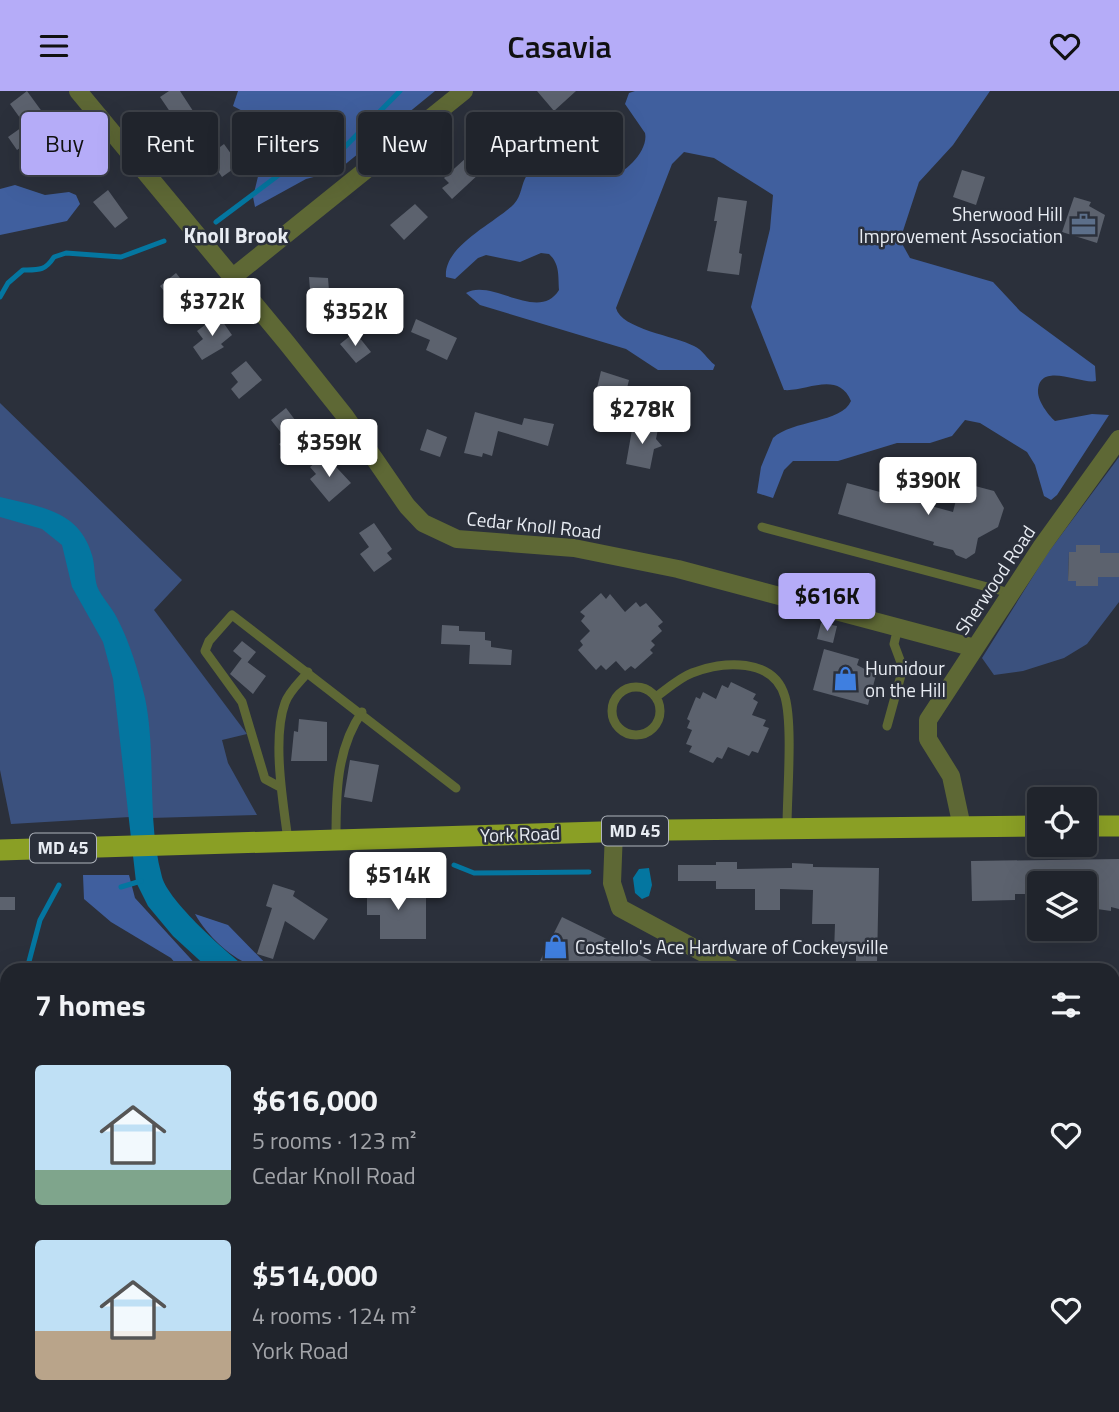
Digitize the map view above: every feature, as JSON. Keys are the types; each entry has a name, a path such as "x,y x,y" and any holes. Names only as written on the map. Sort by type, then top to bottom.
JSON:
{"main road":[{"name":"York Road","path":"0,850 614,831 1027,826"},
{"path":"1097,826 1119,826"}],"street":[{"name":"Cedar Knoll Road","path":"78,91 345,416 407,506 423,523 440,533 483,543 574,548 722,579 975,648"},
{"path":"233,277 464,91"},
{"name":"Sherwood Road","path":"961,827 951,776 932,749 927,731 933,709 1010,593 1119,439"},
{"path":"614,831 612,883 620,908 650,927 721,963"}],"lane":[{"path":"762,527 1010,593"},
{"path":"280,787 265,779 242,702 207,655 206,646 232,615 362,712 456,787"},
{"path":"887,726 903,668 894,644 898,627"},
{"path":"656,697 690,674 733,664 756,667 776,681 785,696 787,717 787,829"},
{"path":"289,842 280,787 284,705 308,672"},
{"path":"643,687 656,697 660,712 654,727 648,732 640,735 624,732 613,720 612,705 621,691 643,687"},
{"path":"336,840 336,795 344,752 350,730 362,712"}],"shaded area":[{"path":"238,91 435,91 409,112 358,112 358,154 344,165 344,112 244,112 233,106"},
{"path":"990,91 953,145 919,182 900,240 910,258 993,282 1020,311 1095,366 1096,381 1053,376 1045,377 1040,383 1040,399 1055,421 1092,414 1109,415 1057,495 1051,500 1044,496 1035,465 1027,452 980,423 965,420 952,436 930,443 897,443 838,461 793,461 784,470 773,498 757,493 761,467 773,438 781,432 838,414 851,401 838,386 830,384 784,390 751,307 770,229 773,195 714,158 684,152 672,164 616,308 620,315 638,327 697,348 715,365 713,370 658,370 626,349 480,305 466,293 477,290 528,301 550,299 559,290 557,266 549,254 541,253 520,262 486,255 478,258 455,279 446,277 447,266 453,255 461,245 514,204 527,175 623,175 623,171 639,154 645,140 645,133 625,104 629,93"},
{"path":"258,175 322,175 306,179 255,207 253,197"},
{"path":"15,185 45,195 69,192 76,195 80,204 67,221 0,235 0,189"},
{"path":"0,403 182,580 154,610 247,734 222,740 228,763 257,815 150,818 129,801 130,817 11,824 0,770"},
{"path":"1119,457 1119,553 1100,553 1099,545 1076,545 1076,552 1069,552 1068,581 1076,581 1076,586 1097,586 1098,577 1119,577 1119,602 1087,644 1064,658 1023,671 994,675 982,658 1047,554"},
{"path":"0,497 29,504 68,520 86,540 93,559 97,586 126,637 145,698 149,720 154,832 162,877 186,913 241,963 202,963 173,936 148,906 136,882 113,679 103,642 72,587 62,545 42,529 0,517"},
{"path":"649,868 652,885 649,896 642,899 635,893 633,878 639,869"},
{"path":"83,875 129,875 135,898 195,963 175,963 111,922 84,899"},
{"path":"195,914 228,925 265,963 247,963 238,959 218,943"}],"building":[{"path":"27,91 42,112 21,112 21,119 10,104"},
{"path":"169,91 180,91 194,112 170,112 160,97"},
{"path":"537,91 576,91 554,111"},
{"path":"21,128 21,147 17,150 8,137"},
{"path":"224,144 232,155 232,170 222,177 218,171 218,148"},
{"path":"466,158 466,175 478,175 452,199 442,188 449,183 444,178 452,175 452,171"},
{"path":"962,170 985,177 976,205 953,197"},
{"path":"108,190 128,218 115,228 93,202"},
{"path":"718,197 747,201 739,253 742,254 739,275 707,271 717,221 714,221"},
{"name":"Sherwood Hill Improvement Association","path":"1074,197 1091,202 1089,206 1105,215 1097,243 1062,232"},
{"path":"415,204 428,217 404,240 390,225"},
{"path":"176,273 192,293 175,305 160,286"},
{"path":"309,277 328,278 330,303 311,303"},
{"path":"218,315 232,335 221,344 224,347 202,360 193,347 203,339 197,331"},
{"path":"416,319 457,338 447,360 426,350 430,340 411,332"},
{"path":"355,332 371,352 356,363 340,344"},
{"path":"246,361 262,380 239,399 231,389 238,382 231,373"},
{"path":"601,371 629,380 626,392 620,391 616,407 594,401"},
{"path":"286,408 308,437 287,454 279,444 286,439 271,420"},
{"path":"475,412 522,425 524,418 554,424 548,446 498,431 492,456 464,453"},
{"path":"633,424 658,429 656,439 662,446 654,449 650,469 626,464"},
{"path":"427,429 447,437 440,457 420,450"},
{"path":"325,455 351,483 329,502 310,479 316,474 310,467"},
{"path":"847,483 953,512 957,496 975,486 994,491 1004,508 998,527 978,538 975,553 966,559 956,555 953,550 933,545 934,542 838,514"},
{"path":"374,523 392,549 387,553 392,559 374,572 360,554 369,547 359,533"},
{"path":"1076,545 1100,545 1100,553 1119,553 1119,577 1098,577 1098,586 1076,586 1076,581 1068,581 1069,552 1076,552"},
{"path":"601,593 606,599 610,594 625,612 636,602 640,607 646,603 663,622 658,626 662,631 651,641 655,645 650,650 653,653 635,669 631,666 625,671 616,661 606,670 601,665 596,670 578,650 583,645 580,641 590,631 581,621 585,616 580,612"},
{"path":"821,623 837,626 833,643 817,639"},
{"path":"442,625 459,626 459,631 485,632 485,640 491,641 491,647 512,650 511,665 469,664 470,645 441,644"},
{"path":"242,641 256,652 247,663 233,651"},
{"path":"824,649 859,659 857,665 876,675 868,705 813,690"},
{"path":"242,658 266,676 253,694 230,674"},
{"path":"731,682 756,694 753,699 758,702 752,715 766,720 763,726 769,728 758,753 752,751 749,756 728,747 722,759 717,757 713,763 689,752 692,746 686,744 692,730 687,728 690,721 687,719 696,697 700,699 703,692 716,699 722,685 728,688"},
{"path":"299,719 327,722 327,761 291,761 294,731 298,732"},
{"path":"350,760 379,765 372,802 344,797"},
{"path":"1119,859 1119,909 1097,909 1097,871 1027,871 1027,894 1015,894 1015,900 972,901 971,861"},
{"path":"716,862 737,862 737,869 792,868 792,863 813,864 813,867 879,868 877,963 856,962 856,953 834,953 835,924 812,924 813,890 780,889 780,910 755,910 755,889 716,889 716,881 678,881 678,865 716,865"},
{"path":"273,884 295,891 293,896 328,919 314,940 285,921 273,959 257,954 272,908 266,906"},
{"path":"367,885 398,885 398,892 426,891 426,939 380,939 380,915 367,915"},
{"path":"0,897 15,897 15,910 0,910"},
{"path":"562,917 656,963 539,963"}],"waterway":[{"path":"216,222 280,174 328,164 400,91"},
{"path":"0,297 8,283 23,270 41,269 54,257 66,253 121,257 164,241"},
{"path":"454,865 474,873 589,872"},
{"path":"121,887 141,881"},
{"path":"29,963 40,920 59,885"}],"place":[{"name":"Sherwood Hill Improvement Association","path":"1083,225"},
{"name":"Humidour on the Hill","path":"845,679"},
{"name":"Costello's Ace Hardware of Cockeysville","path":"555,947"}],"district":[{"name":"Knoll Brook","path":"236,236"}]}
